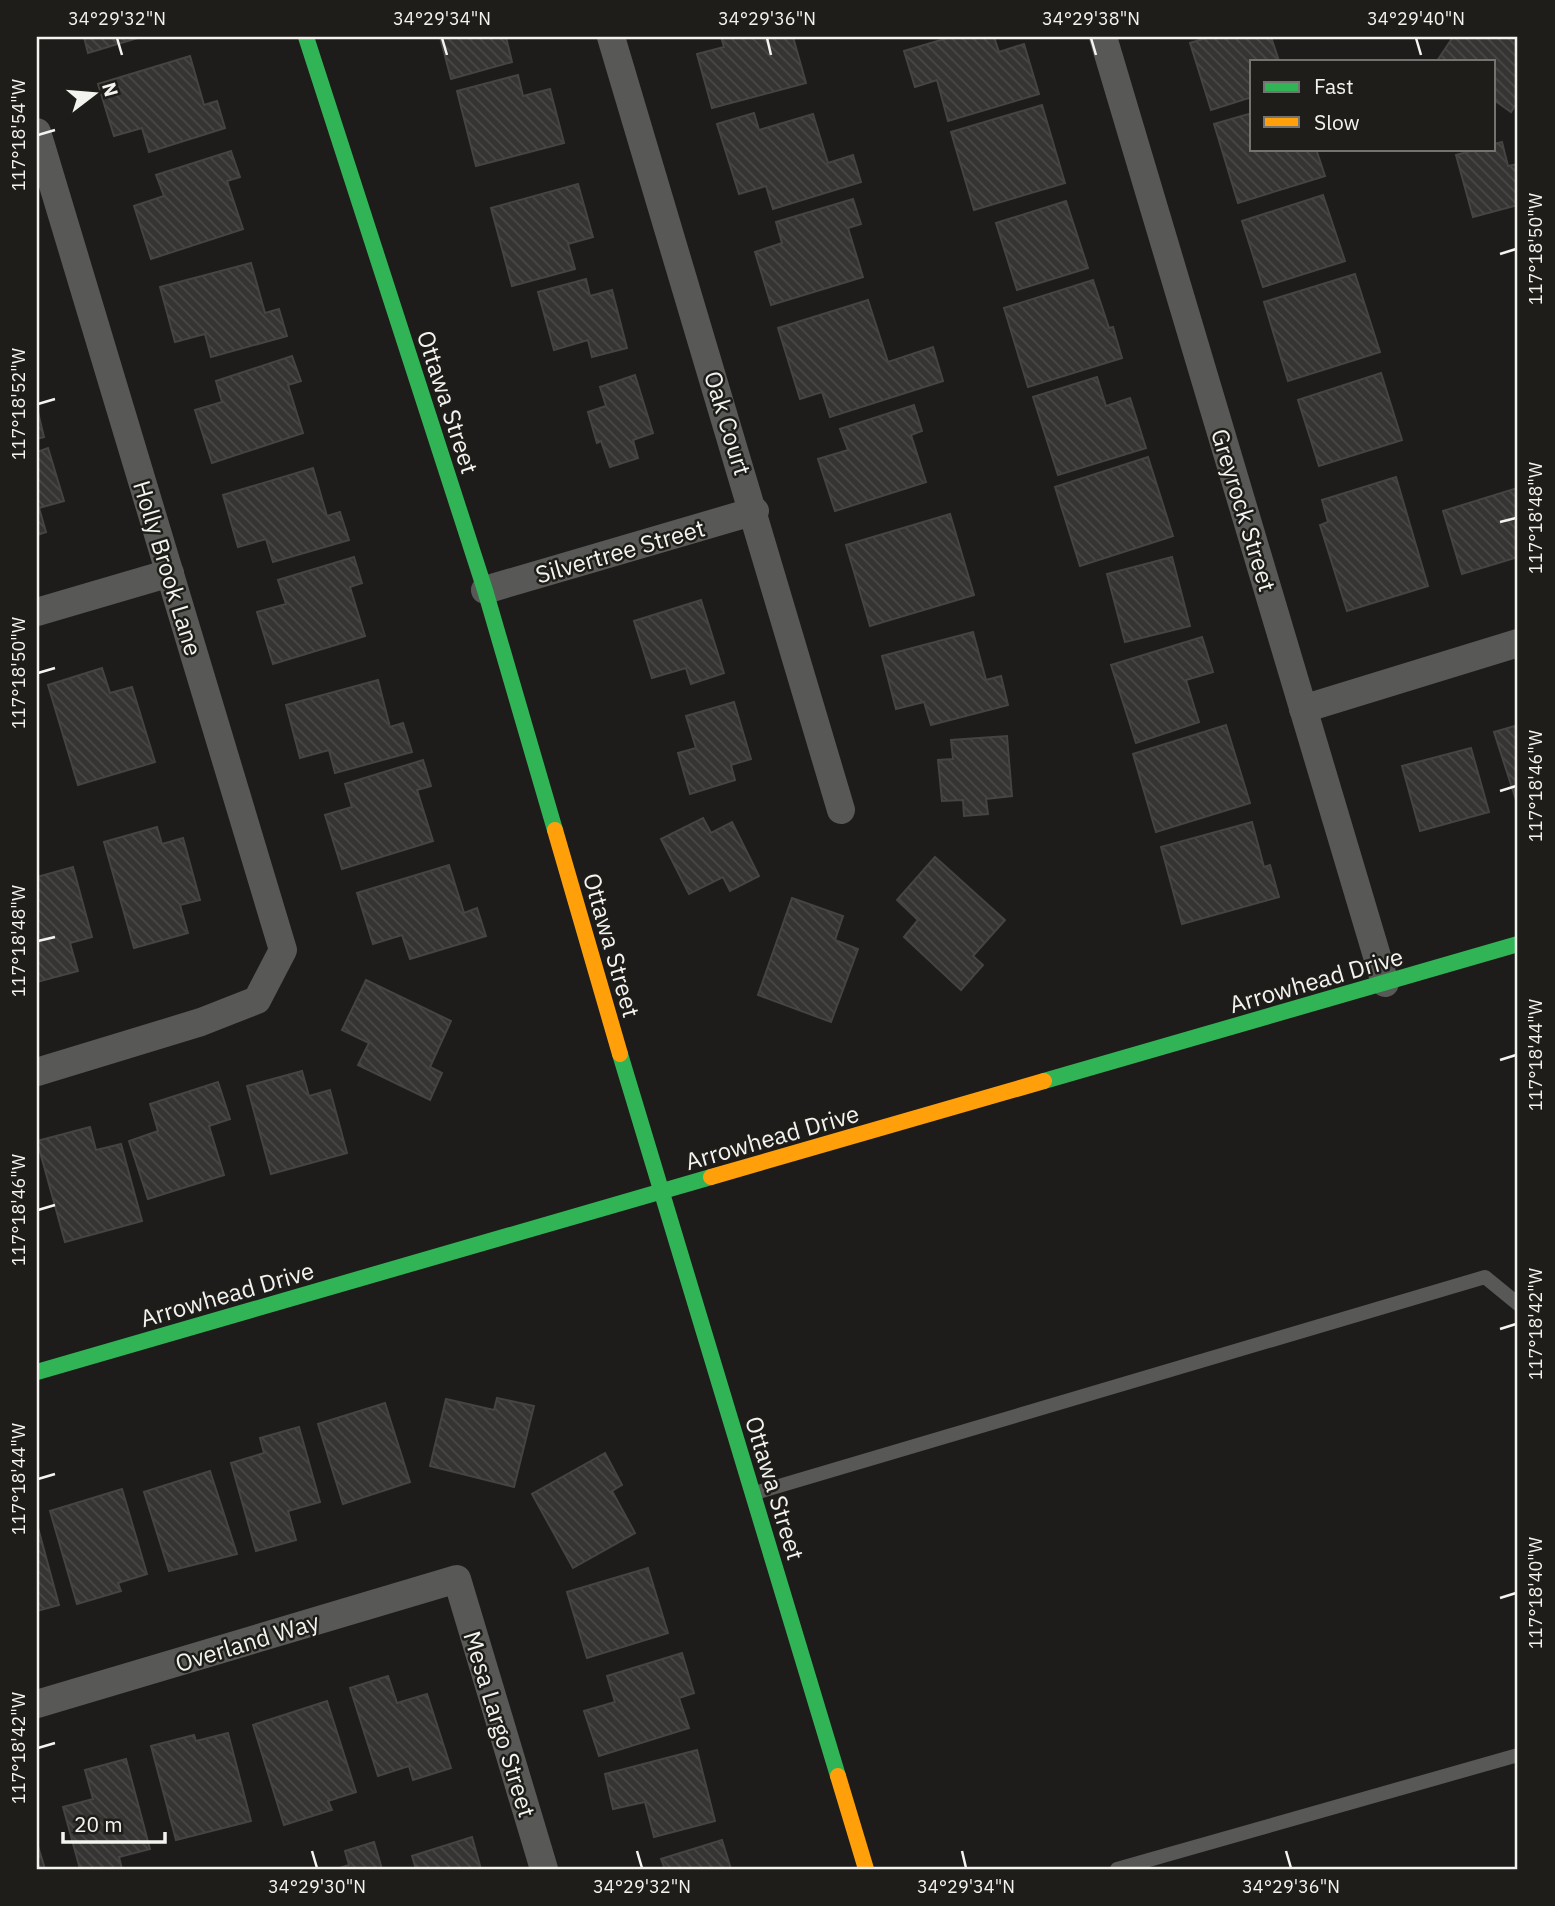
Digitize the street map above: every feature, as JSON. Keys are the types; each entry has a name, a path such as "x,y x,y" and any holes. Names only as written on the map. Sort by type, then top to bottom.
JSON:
{"street":[{"name":"Ottawa Street","path":"306,37 485,590 661,1192 866,1869"},
{"name":"Oak Court","path":"611,37 755,511 841,810"},
{"name":"Greyrock Street","path":"1103,37 1385,983"},
{"name":"Holly Brook Lane","path":"37,132 283,950 257,1000 201,1022 37,1072"},
{"name":"Silvertree Street","path":"485,590 755,511"},
{"path":"37,612 170,573"},
{"path":"1303,709 1518,643"},
{"name":"Arrowhead Drive","path":"37,1372 1518,944"},
{"name":"Overland Way","path":"37,1704 457,1579"},
{"name":"Mesa Largo Street","path":"457,1579 544,1869"}],"lane":[{"path":"753,1493 1485,1278 1518,1304"},
{"path":"1118,1869 1518,1755"}],"building":[{"path":"84,37 141,37 88,53"},
{"path":"440,37 506,37 512,62 451,79"},
{"path":"721,37 793,37 806,83 712,108 697,54 724,47"},
{"path":"951,37 994,37 999,52 1024,44 1039,94 948,121 937,80 915,87 904,51"},
{"path":"1209,37 1271,37 1279,60 1250,60 1250,98 1211,110 1190,43"},
{"path":"1453,37 1518,37 1518,101 1511,112 1496,101 1496,60 1438,60"},
{"path":"190,56 204,105 217,101 225,128 149,152 142,128 114,136 98,84"},
{"path":"518,75 523,96 550,89 564,143 476,166 457,91"},
{"path":"1042,105 1065,183 974,210 951,132"},
{"path":"754,113 759,130 813,114 828,163 853,155 861,182 773,209 766,186 739,194 717,124"},
{"path":"1250,114 1250,150 1316,150 1325,176 1238,203 1214,124"},
{"path":"1502,142 1508,166 1518,164 1518,205 1473,217 1456,155 1474,150 1496,150 1496,144"},
{"path":"231,151 240,177 227,181 243,229 151,259 134,206 164,196 156,175"},
{"path":"578,184 593,237 568,244 575,269 512,286 491,208"},
{"path":"1323,195 1345,261 1263,287 1242,221"},
{"path":"853,199 861,224 848,228 863,277 771,305 755,252 782,243 776,222"},
{"path":"1066,201 1088,268 1017,290 996,223"},
{"path":"251,263 265,313 279,309 287,336 211,357 205,334 175,342 160,287"},
{"path":"1355,274 1380,352 1288,381 1264,302"},
{"path":"586,279 590,296 612,290 627,348 592,357 588,340 554,350 538,292"},
{"path":"1093,280 1109,328 1113,327 1122,358 1028,387 1004,308"},
{"path":"868,300 888,362 933,347 943,381 830,417 822,392 800,399 778,328"},
{"path":"292,356 301,381 288,385 303,433 212,463 195,410 222,402 216,381"},
{"path":"1381,373 1402,440 1319,466 1298,400"},
{"path":"635,375 653,433 633,440 638,458 610,467 601,441 597,443 588,412 606,406 600,387"},
{"path":"1097,377 1106,406 1130,398 1146,448 1058,475 1033,397"},
{"path":"914,405 922,431 911,435 926,482 835,511 818,459 848,450 840,429"},
{"path":"37,408 44,437 37,439"},
{"path":"48,448 64,501 39,508 46,532 37,535 37,452"},
{"path":"1148,457 1173,536 1080,566 1055,487"},
{"path":"313,468 327,516 340,512 349,540 273,562 266,539 238,547 223,495"},
{"path":"1396,477 1428,586 1347,611 1320,525 1328,522 1322,500"},
{"path":"1517,488 1518,557 1462,574 1443,511"},
{"path":"950,514 974,595 870,626 846,545"},
{"path":"354,557 362,583 350,587 365,636 273,664 257,612 286,604 278,580"},
{"path":"1172,557 1190,626 1125,642 1107,574"},
{"path":"701,600 724,673 691,684 686,668 652,678 634,621"},
{"path":"973,632 986,680 1001,676 1008,705 931,725 924,702 896,709 882,656"},
{"path":"1202,637 1213,672 1186,680 1199,722 1136,743 1111,665"},
{"path":"102,668 110,693 132,687 155,762 78,785 48,685"},
{"path":"378,680 390,727 403,723 412,752 335,773 329,750 300,758 286,705"},
{"path":"734,702 751,759 731,765 735,780 690,794 678,753 696,748 686,716"},
{"path":"1226,725 1250,803 1156,832 1133,754"},
{"path":"1518,725 1518,799 1516,800 1494,732"},
{"path":"1007,736 1012,796 986,799 988,814 964,816 963,800 942,801 938,760 953,759 951,740"},
{"path":"1471,748 1489,812 1420,831 1402,766"},
{"path":"423,760 431,786 417,790 433,841 342,869 325,815 352,807 345,784"},
{"path":"703,818 711,833 732,822 759,876 730,891 723,877 689,894 661,839"},
{"path":"1252,822 1264,867 1270,865 1279,897 1182,924 1161,847"},
{"path":"157,827 162,844 183,838 200,900 180,905 188,933 134,948 104,842"},
{"path":"935,857 1005,920 973,956 983,965 961,990 904,937 918,920 897,900"},
{"path":"449,865 464,913 477,908 486,936 410,959 402,935 373,944 357,893"},
{"path":"73,867 92,937 70,943 78,971 37,982 37,877"},
{"path":"792,898 843,916 835,940 858,949 831,1022 758,995"},
{"path":"366,980 451,1021 430,1067 442,1073 430,1100 358,1065 369,1043 342,1030"},
{"path":"302,1071 309,1096 330,1090 347,1153 271,1174 247,1086"},
{"path":"218,1082 230,1119 209,1126 224,1175 148,1199 129,1141 158,1131 150,1104"},
{"path":"90,1127 96,1150 121,1144 142,1221 65,1242 37,1141"},
{"path":"497,1398 534,1406 514,1487 430,1466 446,1399 494,1410"},
{"path":"385,1403 410,1482 343,1504 318,1424"},
{"path":"299,1427 320,1502 288,1511 296,1540 256,1551 231,1463 264,1453 260,1438"},
{"path":"605,1453 622,1485 612,1491 635,1533 573,1568 532,1494"},
{"path":"210,1471 237,1554 169,1571 144,1492"},
{"path":"122,1489 147,1574 118,1583 121,1591 77,1604 50,1511"},
{"path":"37,1524 59,1605 37,1611"},
{"path":"648,1568 668,1633 587,1658 567,1592"},
{"path":"682,1653 694,1693 679,1698 689,1728 599,1756 584,1711 615,1702 607,1676"},
{"path":"388,1676 397,1703 427,1694 451,1768 413,1780 409,1766 378,1776 350,1688"},
{"path":"327,1701 356,1792 328,1801 332,1810 284,1825 253,1725"},
{"path":"228,1733 251,1821 176,1840 151,1746 194,1735 196,1741"},
{"path":"697,1750 715,1821 654,1837 645,1802 613,1809 605,1774"},
{"path":"126,1759 150,1849 119,1857 122,1869 80,1869 63,1807 93,1799 85,1770"},
{"path":"472,1837 481,1869 416,1869 412,1856"},
{"path":"722,1840 731,1869 665,1869 661,1859"},
{"path":"374,1842 382,1869 336,1869 349,1865 345,1851"},
{"path":"37,1843 45,1869 37,1869"}],"traffic: fast":[{"path":"306,37 485,590 555,830"},
{"path":"1044,1081 1518,944"},
{"path":"620,1054 838,1776"},
{"path":"37,1372 711,1177"}],"traffic: slow":[{"path":"555,830 620,1054"},
{"path":"711,1177 1044,1081"},
{"path":"838,1776 866,1869"}]}
